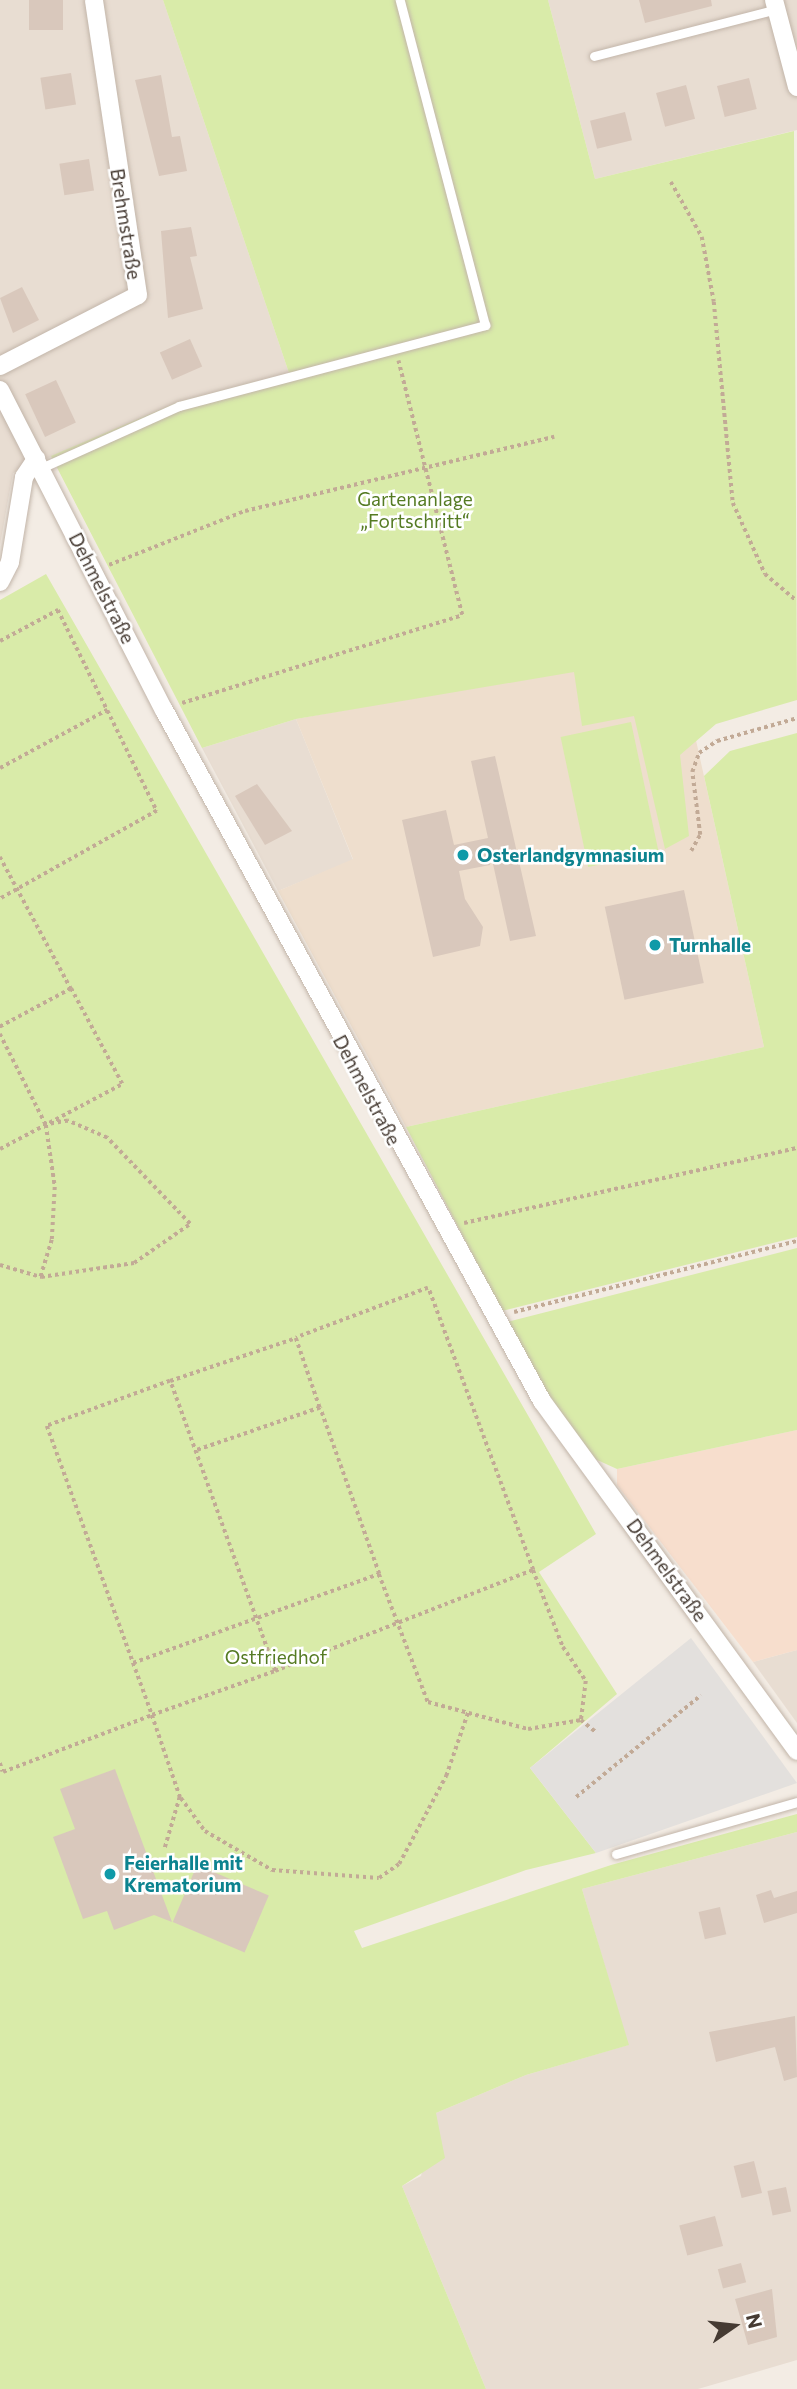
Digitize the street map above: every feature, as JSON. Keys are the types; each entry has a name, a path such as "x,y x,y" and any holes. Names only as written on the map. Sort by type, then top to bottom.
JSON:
{"street":[{"name":"Brehmstraße","path":"0,366 138,295 94,0"},
{"path":"775,4 797,87"},
{"name":"Dehmelstraße","path":"0,390 164,710 443,1227 542,1401 797,1751"},
{"path":"0,582 10,562 24,477 39,463"}],"lane":[{"path":"39,463 179,406 485,325 400,0"},
{"path":"594,55 775,4"},
{"path":"616,1854 797,1802"}],"path":[{"path":"671,182 704,250 736,515 765,574 797,601"},
{"path":"164,710 462,615 421,469 395,348"},
{"path":"95,572 245,511 554,437"},
{"path":"0,641 58,610 158,811 0,898"},
{"path":"0,768 107,710"},
{"path":"691,851 699,835 692,772 699,753 717,741 797,718"},
{"path":"0,857 122,1084 0,1149"},
{"path":"0,1027 71,989"},
{"path":"0,1034 46,1125 55,1187 52,1240 41,1278"},
{"path":"0,1265 41,1278 134,1263 190,1224 107,1138 68,1121 46,1125"},
{"path":"443,1227 797,1148"},
{"path":"494,1318 797,1241"},
{"path":"468,1712 446,1776 399,1864 379,1878 272,1870 205,1831 180,1797 47,1426 428,1288 563,1647 586,1681 581,1720"},
{"path":"296,1338 397,1626 428,1702 528,1729 581,1720 596,1732"},
{"path":"170,1381 275,1671"},
{"path":"195,1451 320,1408"},
{"path":"0,1763 3,1772 397,1626 533,1570"},
{"path":"133,1663 379,1574"},
{"path":"576,1797 701,1695"},
{"path":"165,1848 180,1797"}],"shaded area":[{"path":"0,0 163,0 289,373 178,402 13,473 0,545"},
{"path":"548,0 797,0 797,130 595,179"},
{"path":"676,650 764,1047 406,1127 278,891 353,859 296,719"},
{"path":"296,719 353,860 278,891 202,748"},
{"path":"797,1430 797,1650 753,1662 617,1485 617,1469"},
{"path":"691,1638 797,1783 596,1853 530,1768"},
{"path":"797,1650 797,1723 753,1662"},
{"path":"797,1832 797,2360 698,2389 486,2389 402,2186 421,2176 436,2113 526,2075 628,2045 582,1889"}],"green space":[{"name":"Gartenanlage „Fortschritt“","path":"163,0 548,0 595,179 794,131 797,700 716,724 680,755 689,836 665,849 634,716 582,726 574,672 296,719 202,748 51,456 178,402 289,373"},
{"name":"Ostfriedhof","path":"46,574 596,1534 539,1572 617,1694 530,1768 596,1853 526,1870 354,1931 362,1948 611,1865 797,1814 797,1832 582,1889 629,2045 526,2075 436,2113 445,2158 402,2186 486,2389 0,2389 0,600"},
{"path":"631,722 659,852 588,867 561,737"},
{"path":"797,733 797,1237 502,1311 406,1127 764,1047 704,776 730,751"},
{"path":"797,1248 797,1430 617,1469 595,1459 545,1391 507,1322"}],"building":[{"path":"29,0 63,0 63,30 29,30"},
{"path":"639,0 711,0 712,6 645,23"},
{"path":"71,73 76,105 45,109 40,78"},
{"path":"161,75 172,137 180,136 187,171 159,176 135,80"},
{"path":"749,78 757,109 725,117 717,86"},
{"path":"686,85 695,119 665,127 656,93"},
{"path":"625,112 632,140 597,149 590,121"},
{"path":"89,159 94,191 64,195 59,164"},
{"path":"191,227 197,256 190,257 203,309 168,318 161,231"},
{"path":"22,287 39,320 13,333 0,298"},
{"path":"190,339 202,366 172,380 160,352"},
{"path":"56,380 76,423 45,437 25,394"},
{"name":"Osterlandgymnasium","path":"495,756 536,936 510,941 491,855 490,865 459,871 465,899 483,927 480,946 433,957 402,820 446,810 454,845 488,838 471,761"},
{"path":"257,784 292,831 265,845 235,796"},
{"name":"Turnhalle","path":"684,890 704,983 625,1000 605,907"},
{"name":"Feierhalle mit Krematorium","path":"115,1769 172,1922 154,1915 114,1930 107,1911 83,1919 53,1837 75,1829 60,1789"},
{"path":"197,1865 269,1895 245,1953 173,1922"},
{"path":"771,1890 774,1898 797,1891 797,1913 764,1923 756,1895"},
{"path":"720,1907 726,1934 705,1939 699,1912"},
{"path":"795,2016 797,2077 784,2081 775,2047 716,2062 709,2032"},
{"path":"754,2161 762,2193 742,2198 734,2166"},
{"path":"786,2187 791,2211 773,2215 767,2191"},
{"path":"715,2216 723,2246 687,2256 679,2226"},
{"path":"741,2263 746,2282 723,2289 718,2269"},
{"path":"772,2289 777,2337 748,2345 735,2299"}],"place":[{"name":"Osterlandgymnasium","path":"463,855"},
{"name":"Turnhalle","path":"655,945"},
{"name":"Feierhalle mit Krematorium","path":"110,1874"}]}
